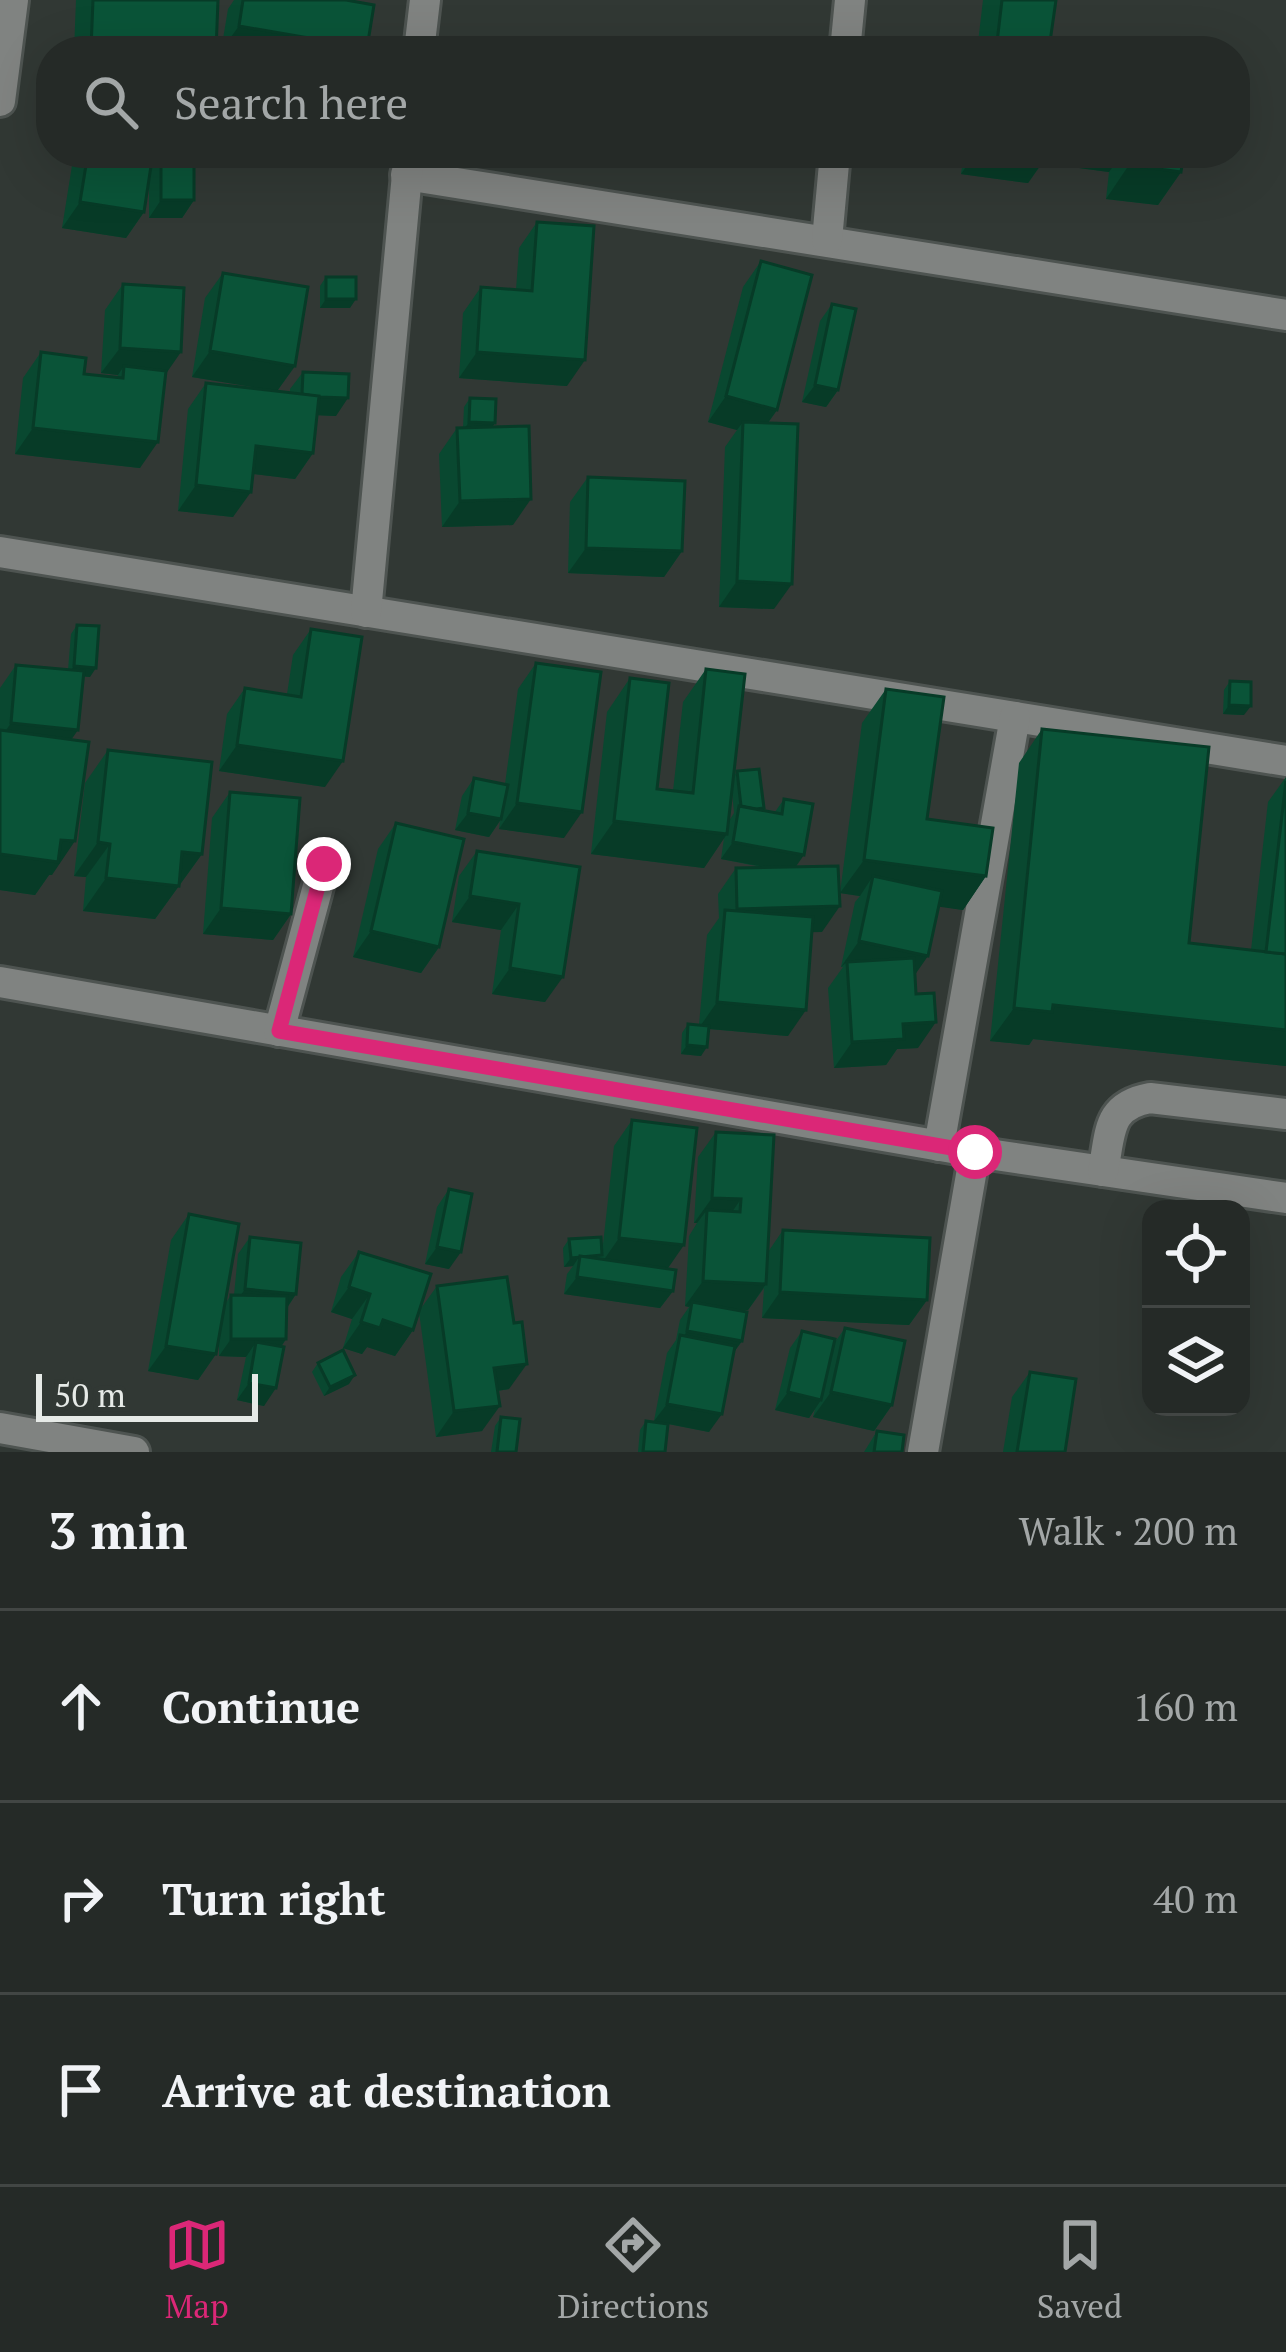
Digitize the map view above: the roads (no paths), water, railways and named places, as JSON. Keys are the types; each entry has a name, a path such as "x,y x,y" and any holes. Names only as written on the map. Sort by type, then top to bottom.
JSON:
{"street":[{"path":"0,101 13,0"},
{"path":"420,36 424,0"},
{"path":"846,36 850,0"},
{"path":"366,612 407,168"},
{"path":"429,168 827,240 1286,315"},
{"path":"827,240 834,168"},
{"path":"0,552 1286,761"},
{"path":"939,1146 1015,717"},
{"path":"279,1031 324,864"},
{"path":"0,982 939,1146 1286,1198"},
{"path":"1102,1171 1116,1112 1129,1102 1150,1098 1286,1114"},
{"path":"923,1452 975,1152"},
{"path":"0,1428 134,1452"}]}
